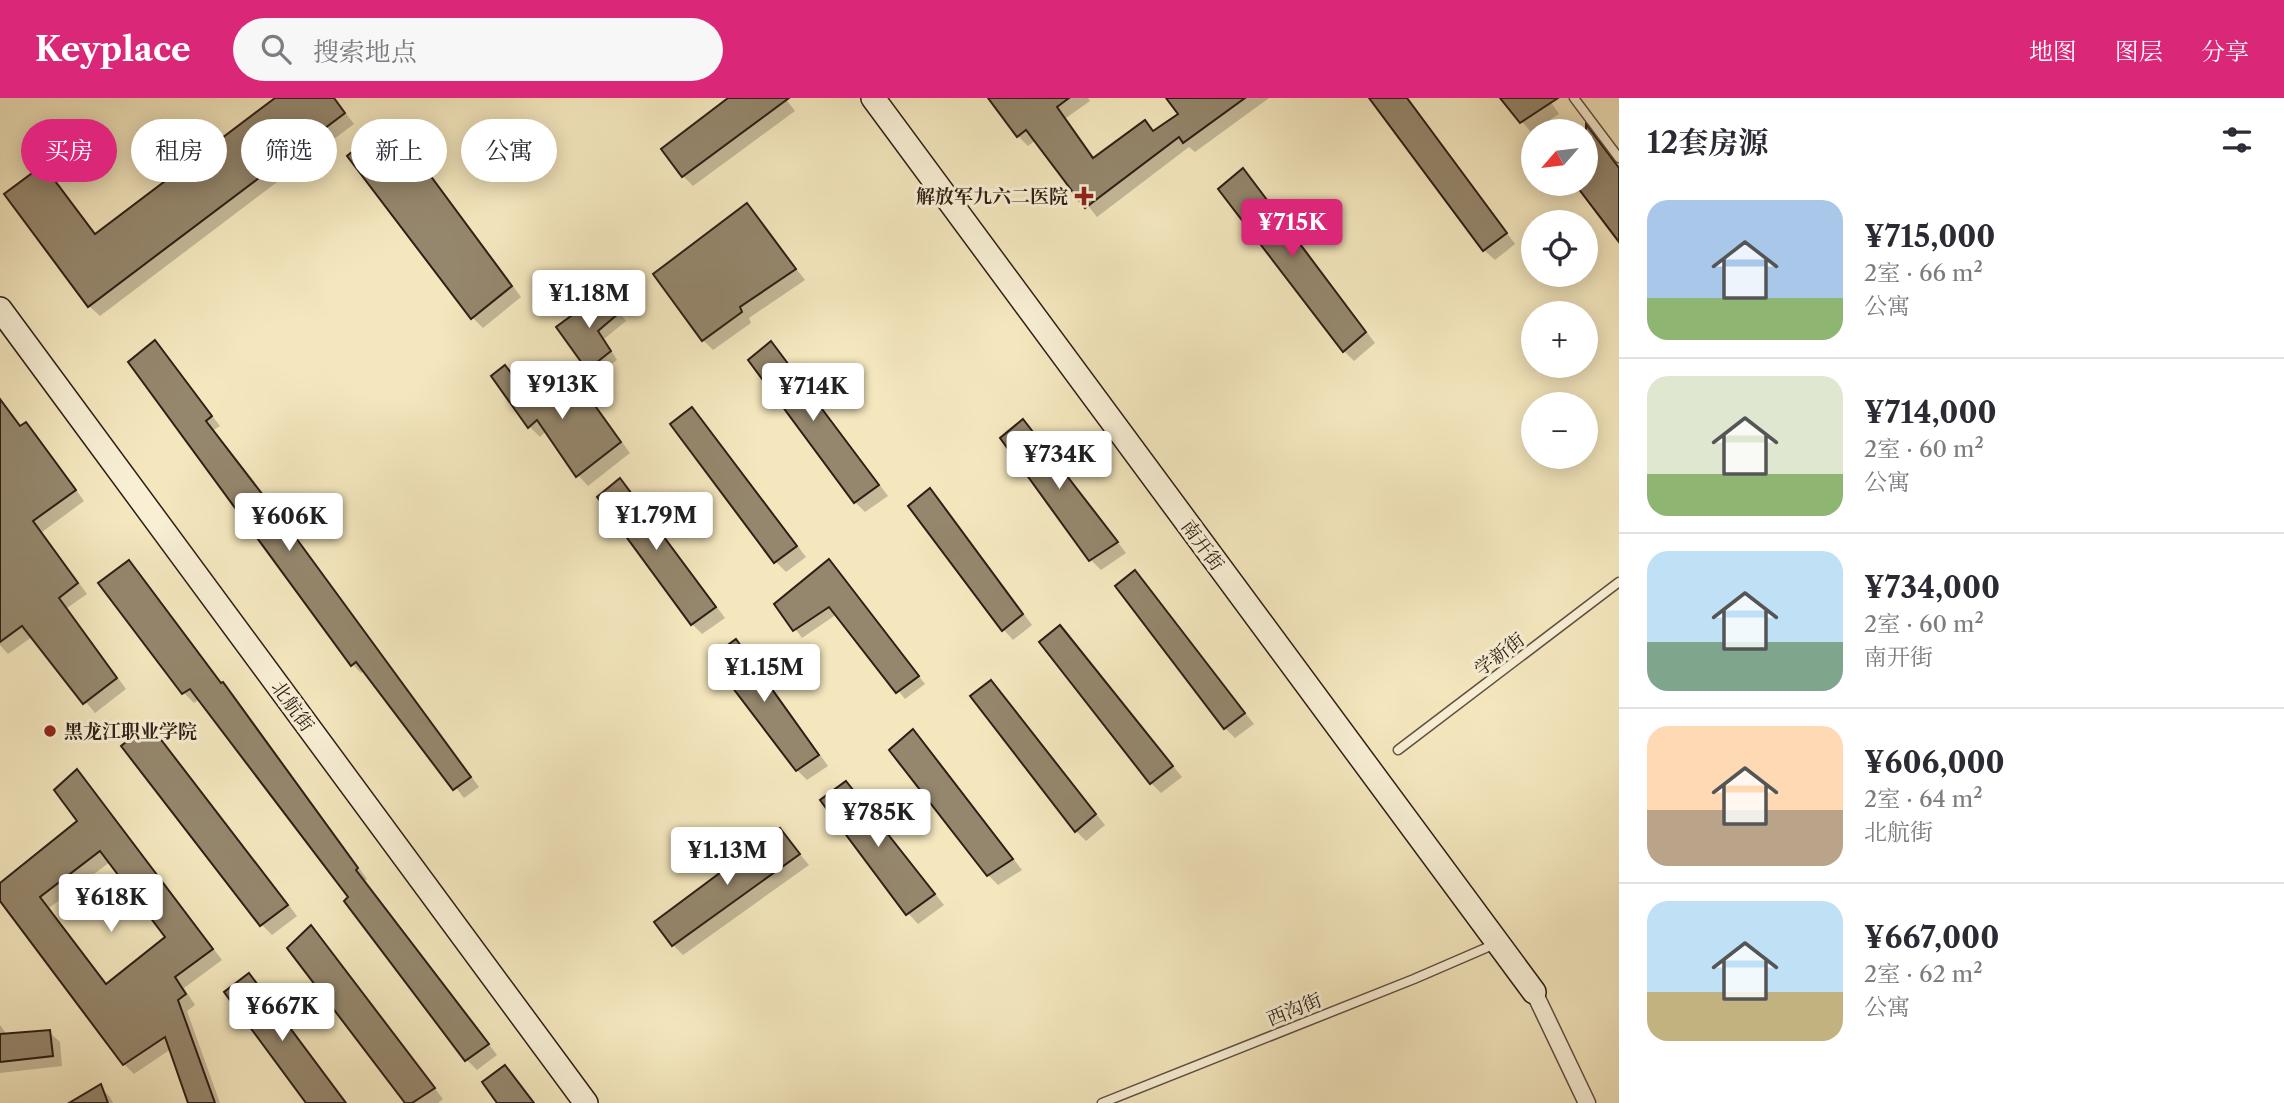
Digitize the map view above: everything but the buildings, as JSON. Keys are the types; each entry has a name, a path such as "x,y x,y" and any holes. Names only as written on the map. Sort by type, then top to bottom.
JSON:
{"main road":[{"name":"南开街","path":"873,98 1534,992"},
{"name":"北航街","path":"0,309 586,1103"}],"street":[{"path":"1534,992 1587,1103"}],"lane":[{"path":"1574,98 1619,158"},
{"name":"学新街","path":"1398,750 1619,582"},
{"name":"西沟街","path":"1102,1103 1415,979 1497,943"}],"place":[{"name":"解放军九六二医院","path":"1084,196"},
{"name":"黑龙江职业学院","path":"50,731"}]}
